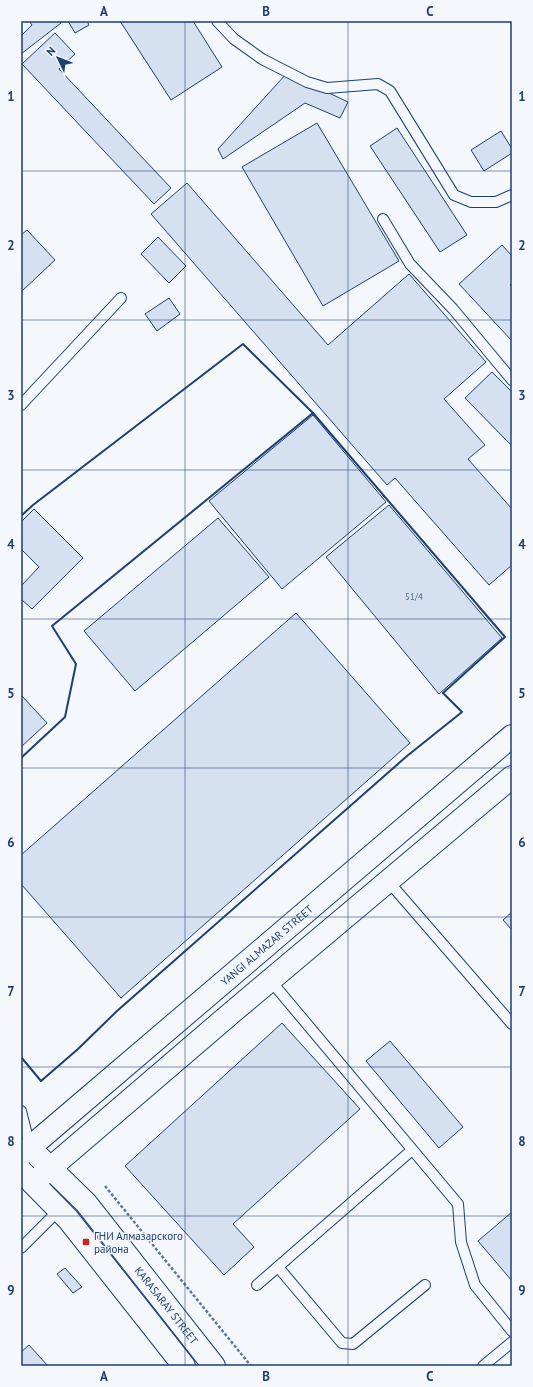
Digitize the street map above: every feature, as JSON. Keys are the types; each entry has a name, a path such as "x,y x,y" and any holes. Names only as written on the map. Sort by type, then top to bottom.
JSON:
{"main road":[{"name":"YANGI ALMAZAR STREET","path":"24,1147 512,736"},
{"path":"27,1177 50,1168 270,980 512,777"},
{"name":"KARASARAY STREET","path":"24,1147 50,1168 86,1203 214,1366"},
{"name":"KARASARAY STREET","path":"27,1177 68,1219 184,1366"}],"lane":[{"path":"216,21 234,39 262,59 307,82 327,88 378,84 390,91 454,195 471,202 496,202 512,195"},
{"path":"383,219 410,264 453,309 512,380"},
{"path":"21,405 121,298"},
{"path":"388,881 512,1024"},
{"path":"270,980 458,1204 461,1242 475,1286 512,1331"},
{"path":"21,1111 24,1147"},
{"path":"257,1285 412,1150"},
{"path":"21,1248 59,1210"},
{"path":"278,1267 342,1343 352,1344 425,1285"},
{"path":"483,1366 512,1342"}],"path":[{"path":"105,1186 251,1366"}],"building":[{"path":"29,21 60,21 61,23 21,54 21,36 32,25"},
{"path":"68,21 87,21 89,25 75,33"},
{"path":"120,21 193,21 222,67 171,100"},
{"path":"55,33 75,54 59,69 171,188 154,204 22,64"},
{"path":"287,73 348,102 340,118 305,103 223,159 218,149"},
{"path":"317,123 399,261 323,306 242,167"},
{"path":"397,128 467,235 440,252 370,146"},
{"path":"501,131 512,149 512,153 484,171 471,150"},
{"path":"187,183 328,345 409,274 486,362 444,399 485,445 468,459 512,509 512,565 489,585 395,478 387,485 151,214"},
{"path":"27,230 55,260 21,292 21,235"},
{"path":"158,237 186,266 169,283 141,254"},
{"path":"502,245 512,256 512,283 510,285 512,287 512,341 459,284"},
{"path":"169,298 180,314 157,331 145,314"},
{"path":"492,372 512,392 512,446 465,398"},
{"path":"313,415 386,502 282,589 209,501"},
{"path":"389,505 502,638 439,694 326,557"},
{"path":"34,509 83,558 32,609 21,599 21,586 39,567 21,549 21,522"},
{"path":"218,518 269,577 135,691 84,631"},
{"path":"296,613 410,743 121,998 21,884 21,855"},
{"path":"21,695 47,723 21,747"},
{"path":"512,912 512,930 503,920"},
{"path":"282,1023 360,1109 233,1224 254,1247 224,1275 125,1166"},
{"path":"390,1041 463,1127 439,1148 366,1061"},
{"path":"512,1212 512,1281 478,1241"},
{"path":"65,1268 82,1287 73,1293 57,1274"},
{"path":"29,1345 48,1366 21,1366 21,1352"}],"wall":[{"path":"21,516 33,505 243,344 313,413 312,414"},
{"path":"21,758 65,717 76,664 52,626 313,413 505,637 443,693 462,712 407,756 117,1011 78,1049 41,1081 21,1057"}],"place":[{"name":"ГНИ Алмазарского района","path":"86,1242"}]}
